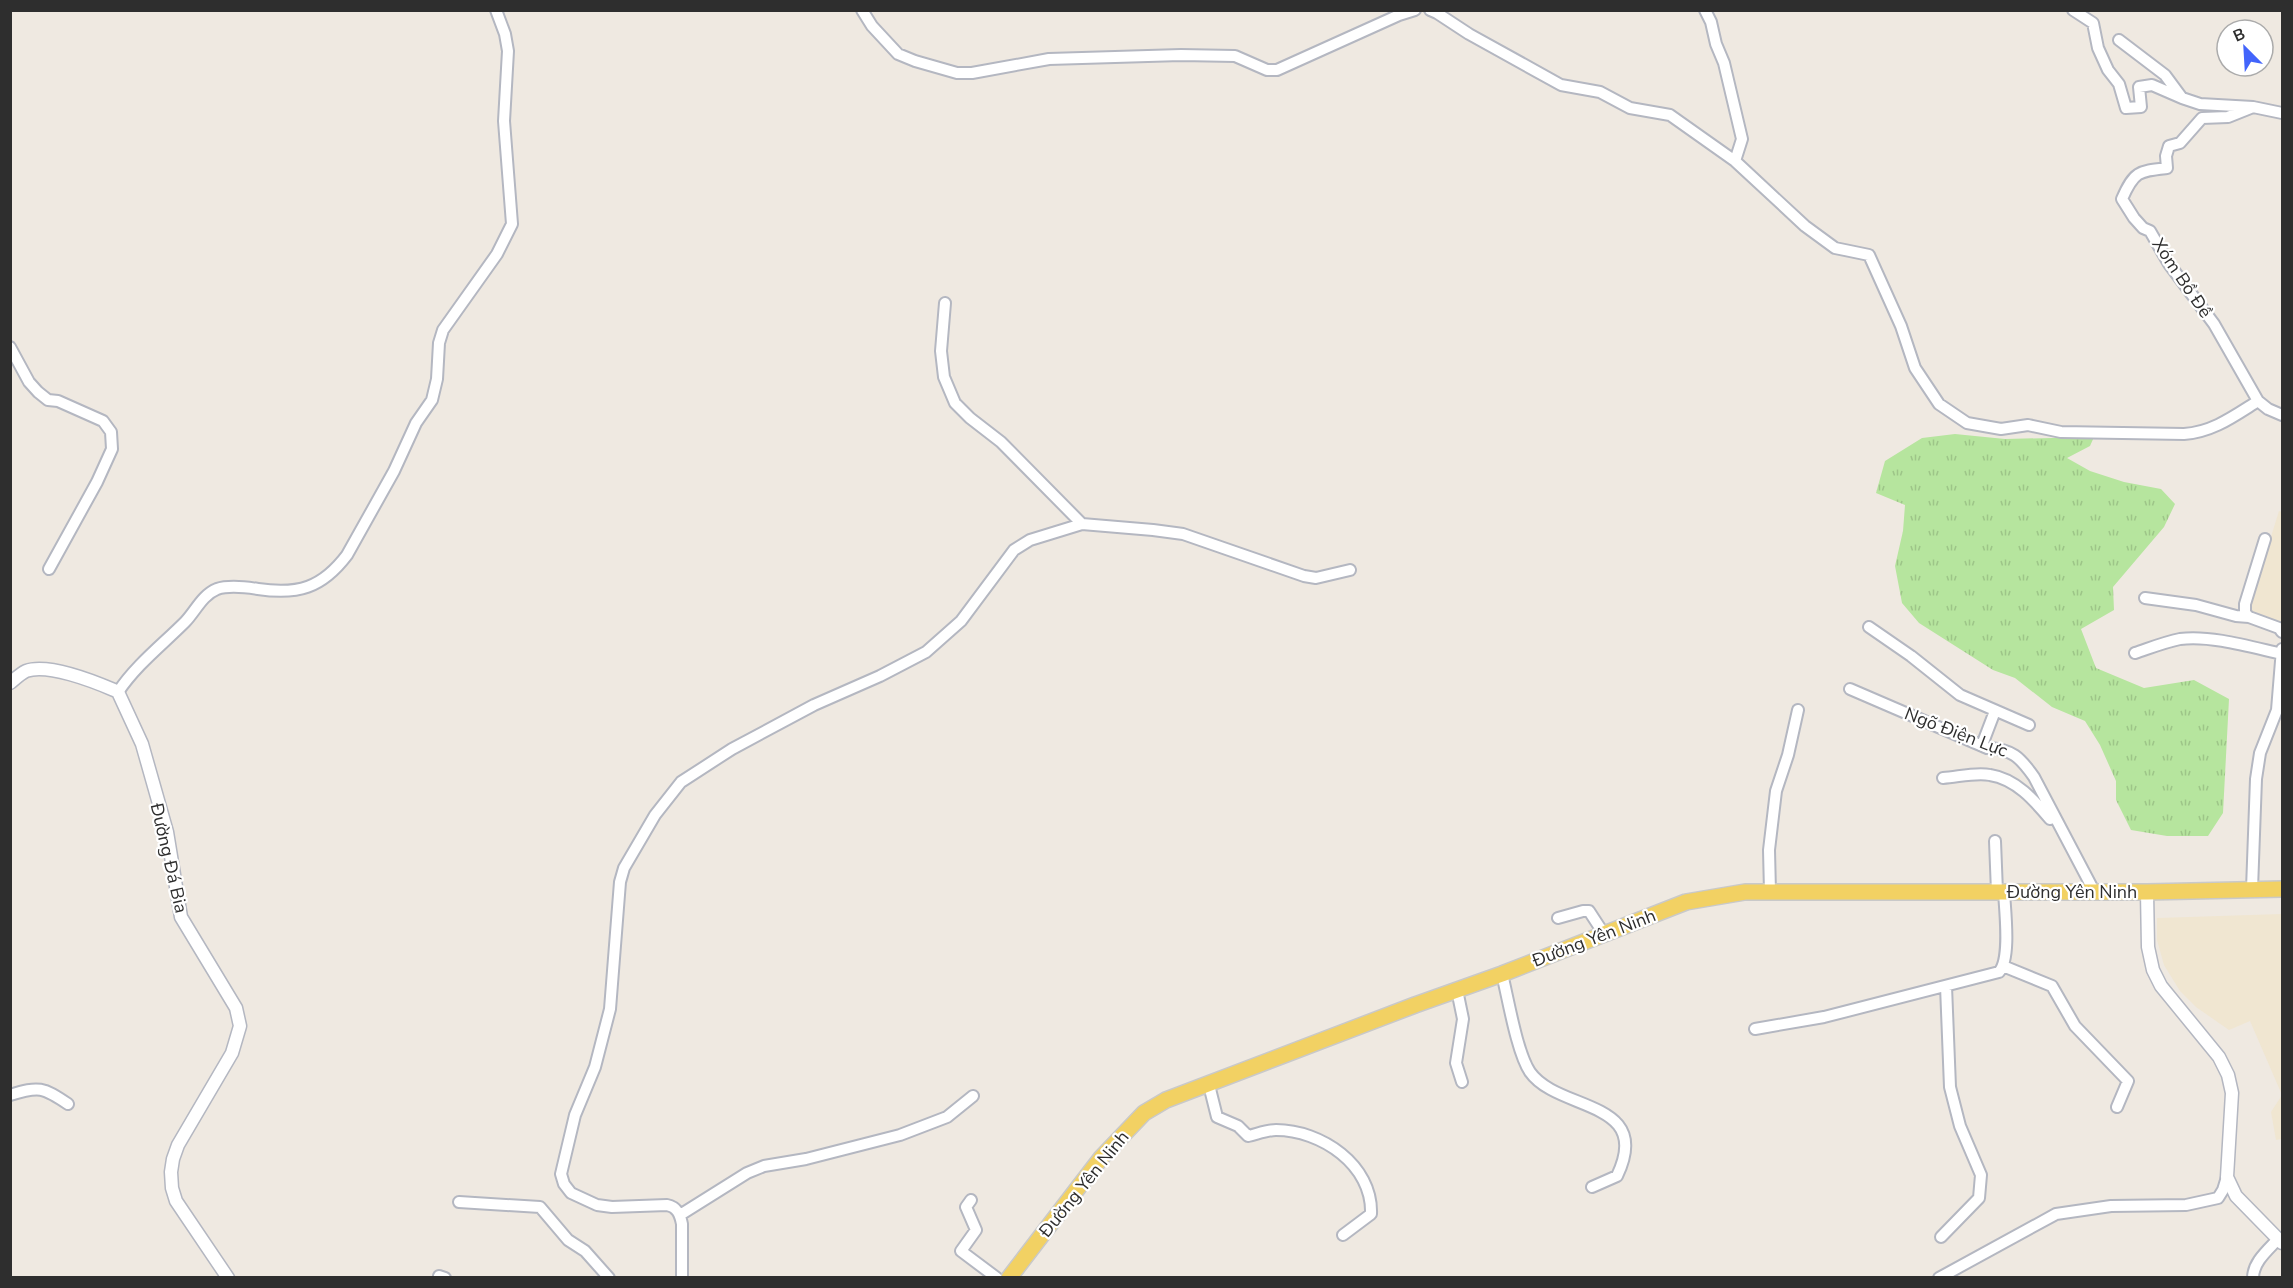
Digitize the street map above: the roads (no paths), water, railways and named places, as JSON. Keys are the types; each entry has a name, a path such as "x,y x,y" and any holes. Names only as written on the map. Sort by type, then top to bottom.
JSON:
{"main road":[{"name":"Đường Yên Ninh","path":"1009,1278 1101,1158 1144,1113 1166,1100 1502,974 1686,902 1745,892 2147,892 2283,889"}],"street":[{"path":"10,683 24,672 38,669 60,671 118,692 132,673 186,621 205,597 218,588 248,588 276,592 301,591 323,578 347,555 394,471 416,423 432,400 443,330 508,235 512,216 504,121 508,51 505,34 496,10"},
{"path":"862,10 872,26 898,54 957,74 1049,59 1181,55 1235,56 1267,70 1277,70 1415,10"},
{"path":"1430,10 1561,85 1600,92 1630,108 1670,115 1736,161 1805,226 1835,248 1869,255 1901,326 1915,368 1939,404 1966,423 2001,429 2028,425 2061,432 2190,434 2214,428 2258,401 2268,409 2283,415"},
{"path":"1705,10 1711,21 1716,44 1724,63 1742,139 1736,161"},
{"path":"2073,10 2093,23 2098,48 2108,70 2119,84 2126,108 2141,107 2139,87 2152,85 2200,104 2253,107 2283,114"},
{"path":"2119,40 2165,75 2182,98"},
{"name":"Xóm Bồ Đề","path":"2253,107 2228,117 2202,118 2180,143 2169,146 2166,156 2167,168 2142,171 2134,177 2122,199 2134,218 2143,228 2150,231 2169,264 2214,324 2258,401"},
{"path":"945,303 942,360 944,377 955,404 1001,442 1082,524"},
{"path":"10,347 29,382 38,392 48,400 103,421 111,432 112,449 97,482 49,569"},
{"path":"682,1278 680,1215 675,1208 667,1204 612,1208 597,1205 571,1193 564,1184 561,1174 575,1115 595,1067 610,1009 620,882 624,868 650,824 681,782 780,723 880,676 936,646 961,621 1008,557 1022,544 1082,524 1183,534 1304,576 1316,578 1350,570"},
{"path":"2248,616 2245,613 2245,604 2265,539"},
{"path":"2145,598 2196,605 2236,616 2248,616 2279,628 2283,632"},
{"path":"1869,627 1911,656 1960,695 2029,725"},
{"path":"2135,653 2173,641 2210,639 2282,654"},
{"path":"2252,889 2256,779 2260,753 2277,710 2283,649"},
{"name":"Ngõ Điện Lực","path":"1850,689 1988,748 2005,748 2023,761 2034,777 2094,891"},
{"name":"Đường Đá Bia","path":"118,692 125,712 142,744 167,832 181,917 236,1008 239,1018 238,1036 232,1053 178,1145 171,1172 176,1201 228,1278"},
{"path":"1770,892 1769,850 1776,791 1788,755 1798,710"},
{"path":"1982,745 1995,711"},
{"path":"1943,778 1988,774 2001,778 2033,799 2066,838"},
{"path":"1755,1029 1824,1017 1999,972 2006,953 1995,842"},
{"path":"1939,1278 2056,1214 2111,1206 2186,1205 2218,1198 2223,1190 2227,1177 2232,1093 2228,1075 2219,1057 2161,986 2153,970 2148,947 2147,892"},
{"path":"1558,918 1583,910 1589,911 1604,934"},
{"path":"2003,966 2052,986 2075,1026 2128,1081 2117,1107"},
{"path":"1502,974 1522,1054 1530,1071 1549,1088 1608,1115 1622,1131 1624,1149 1622,1165 1617,1176 1592,1187"},
{"path":"1941,1237 1979,1198 1981,1175 1960,1126 1950,1087 1946,986"},
{"path":"1456,990 1463,1019 1456,1063 1462,1082"},
{"path":"1209,1085 1217,1117 1238,1126 1248,1136 1274,1130 1297,1132 1329,1145 1356,1168 1362,1177 1371,1214 1343,1235"},
{"path":"10,1095 31,1088 43,1089 68,1104"},
{"path":"680,1215 747,1173 764,1166 806,1159 900,1135 947,1117 974,1096"},
{"path":"2227,1177 2236,1196 2280,1241 2256,1263 2253,1278"},
{"path":"971,1200 966,1211 975,1230 962,1251 996,1278"},
{"path":"459,1202 540,1207 568,1240 585,1251 609,1278"}]}
